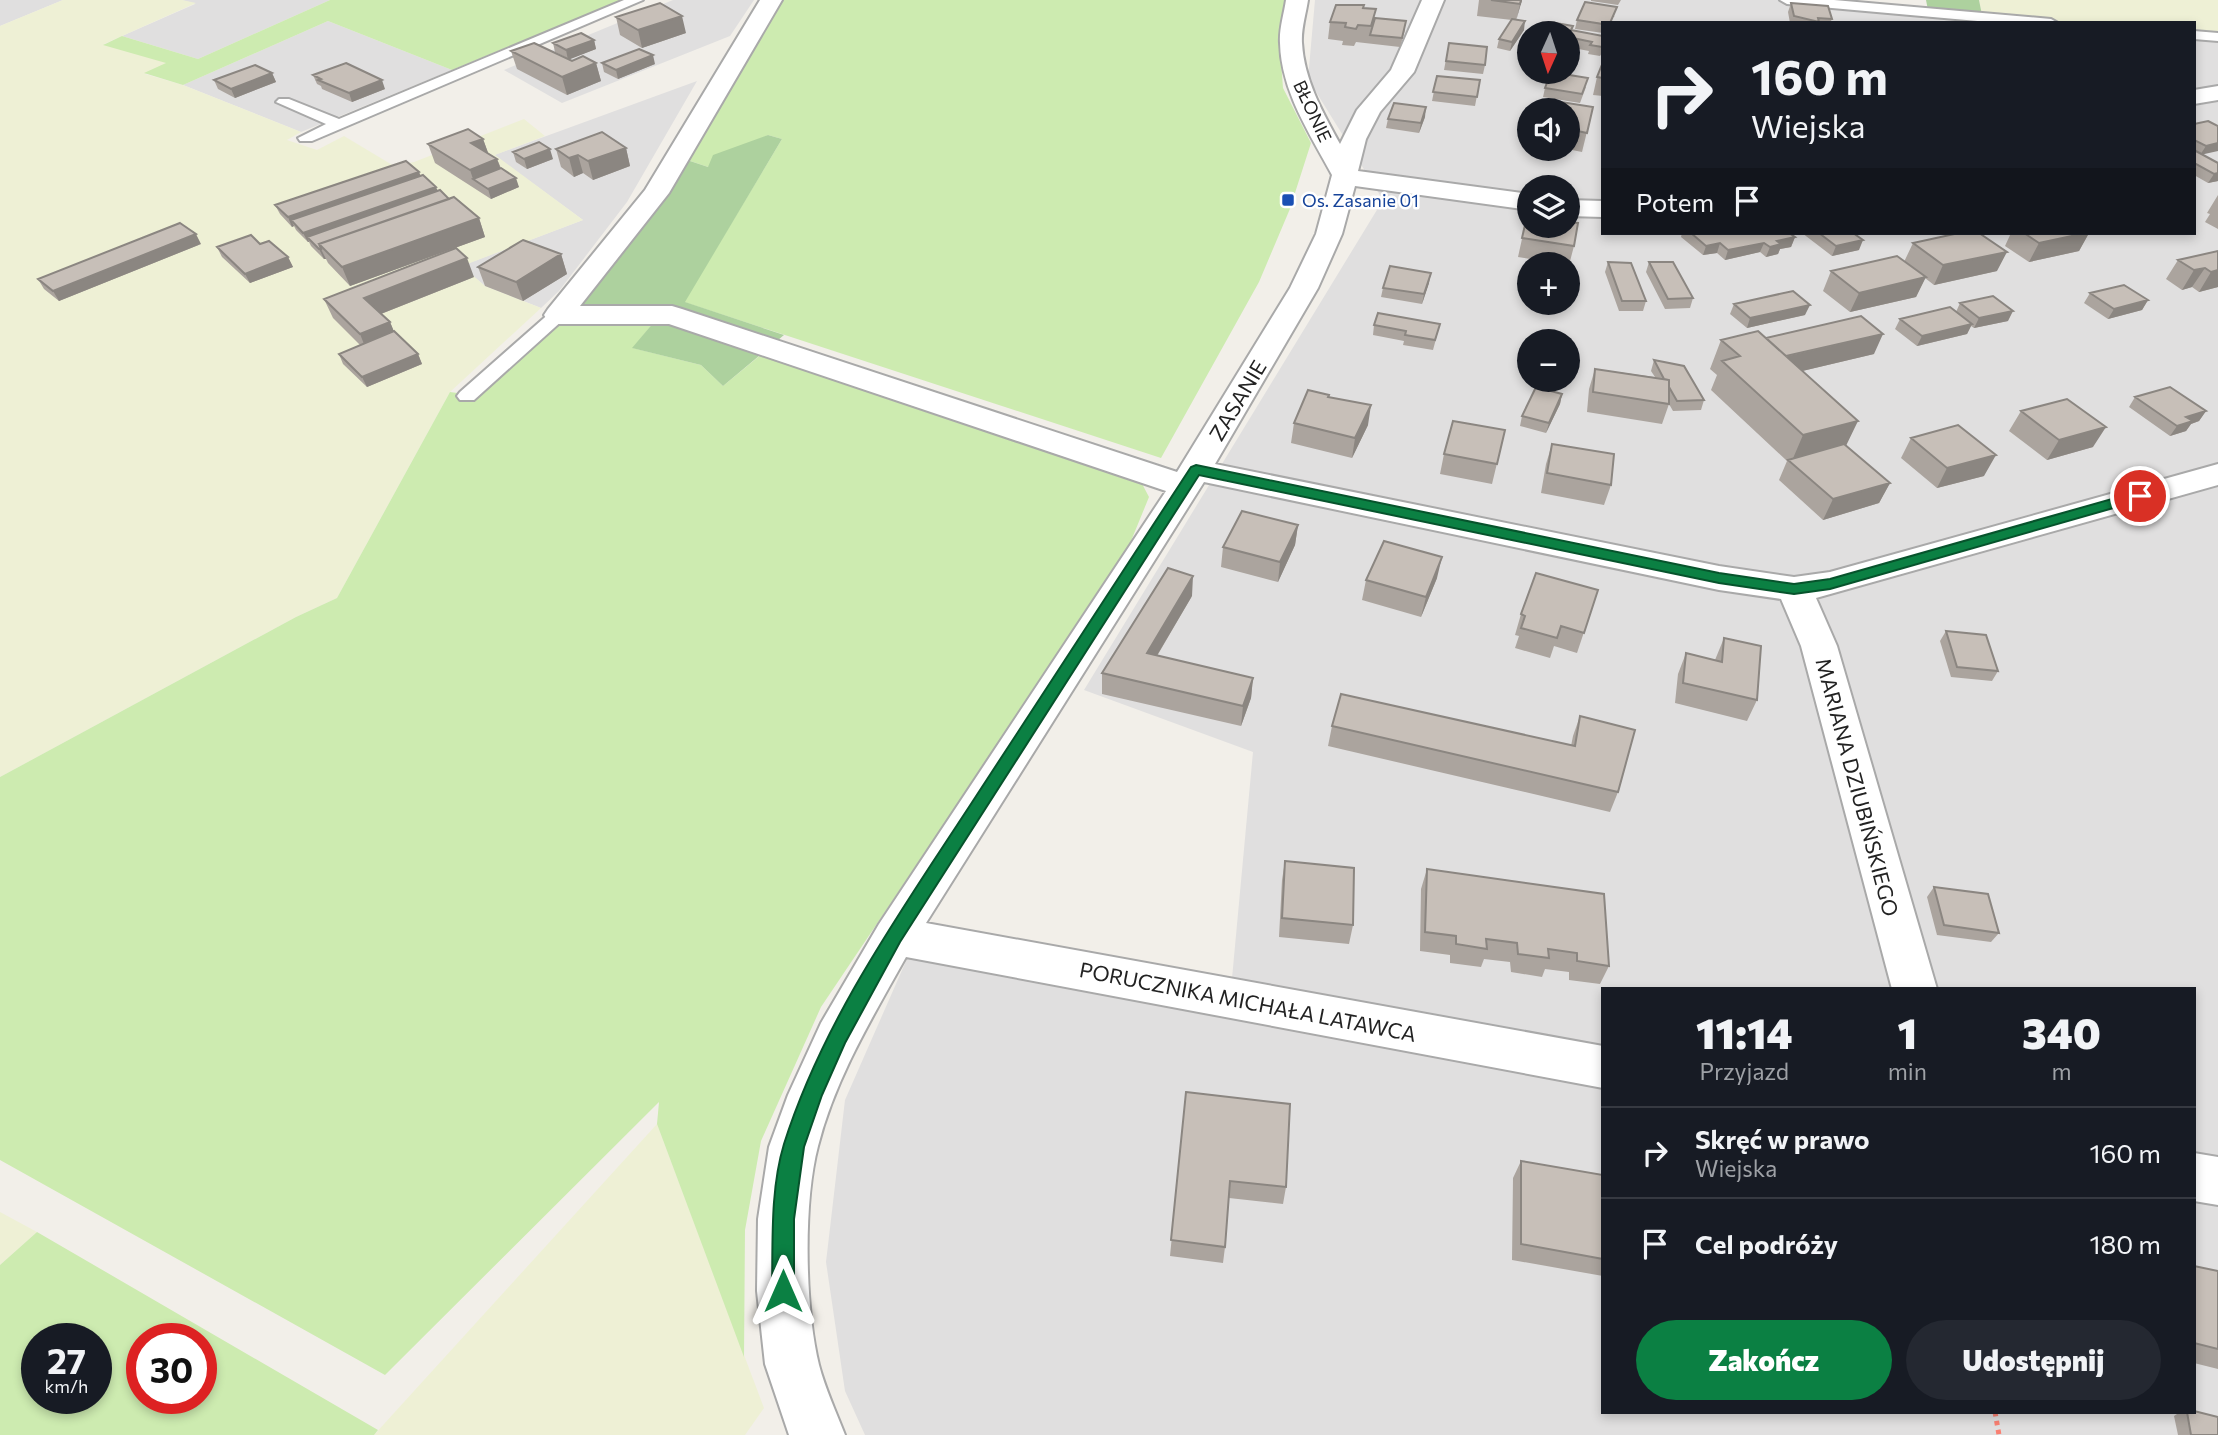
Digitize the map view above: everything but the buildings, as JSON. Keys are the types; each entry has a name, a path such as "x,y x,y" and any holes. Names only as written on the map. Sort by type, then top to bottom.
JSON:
{"street":[{"path":"558,315 656,193 761,12 771,0"},
{"name":"BŁONIE","path":"1297,0 1291,41 1294,70 1306,102 1346,177"},
{"name":"ZASANIE","path":"817,1435 792,1364 783,1291 783,1219 793,1147 812,1095 837,1038 894,937 1191,478 1304,288 1329,233 1354,139 1369,110 1402,72 1433,0"},
{"path":"2196,97 2218,93"},
{"path":"1346,177 1517,200"},
{"path":"1580,208 1601,209"},
{"path":"558,315 672,315 1191,478 1719,578 1794,589 1830,584 2218,474"},
{"name":"MARIANA DZIUBIŃSKIEGO","path":"1794,589 1819,646 1914,987"},
{"name":"PORUCZNIKA MICHAŁA LATAWCA","path":"894,937 966,948 1601,1067"},
{"path":"2196,1177 2218,1181"}],"lane":[{"path":"306,138 636,0"},
{"path":"1787,0 2028,21"},
{"path":"2196,35 2218,37"},
{"path":"284,102 339,124"},
{"path":"467,396 558,315"}],"path":[{"path":"1995,1414 1999,1435"}],"shaded area":[{"path":"0,0 63,0 0,26"},
{"path":"182,0 330,0 198,59 122,36 195,4"},
{"path":"673,0 754,0 730,36 562,103 504,70"},
{"path":"1315,0 1836,0 2045,21 1601,21 1601,235 2196,235 2196,35 2218,37 2218,1435 865,1435 845,1391 826,1262 845,1100 910,952 1230,1000 1253,752 1084,690 1383,200 1308,79"},
{"path":"328,21 452,70 301,132 183,85"},
{"path":"697,81 627,202 559,291 541,308 485,286 461,266 583,220 494,155"}],"green space":[{"path":"63,0 182,0 196,3 104,44 167,63 145,74 183,85 301,132 287,140 317,150 344,136 394,166 414,162 524,119 545,136 495,155 583,220 462,266 485,286 541,308 450,392 337,598 296,617 0,777 0,26"},
{"path":"330,0 622,0 452,70 328,21 183,85 144,73 166,63 103,45 122,36 198,59"},
{"path":"779,0 1287,0 1280,49 1283,88 1311,143 1294,196 1285,195 1282,203 1292,204 1259,282 1161,458 684,302 782,139 768,135 708,167 687,160"},
{"path":"1926,0 1979,0 1982,15 1928,10"},
{"path":"1979,0 2218,0 2218,37 2196,35 2196,21 2044,21 1982,15"},
{"path":"768,135 782,139 685,302 784,335 723,386 701,365 632,348 654,322 578,308 687,160 708,167 713,155"},
{"path":"654,322 633,348 701,365 723,386 763,353 1139,478 1149,497 1131,541 1116,568 821,1007 761,1141 745,1230 744,1357 657,1124 659,1102 385,1375 0,1160 0,777 296,617 337,598 450,392 479,396 556,326"},
{"path":"657,1124 764,1408 745,1435 374,1435"},
{"path":"0,1212 37,1232 0,1265"},
{"path":"37,1232 194,1323 126,1323 126,1414 217,1414 217,1337 378,1430 374,1435 0,1435 0,1265"}],"place":[{"name":"Os. Zasanie 01","path":"1288,200"}],"route":[{"path":"783,1291 783,1219 793,1147 837,1038 894,937 1196,470 1719,578 1794,589 1830,584 2140,496"}]}
